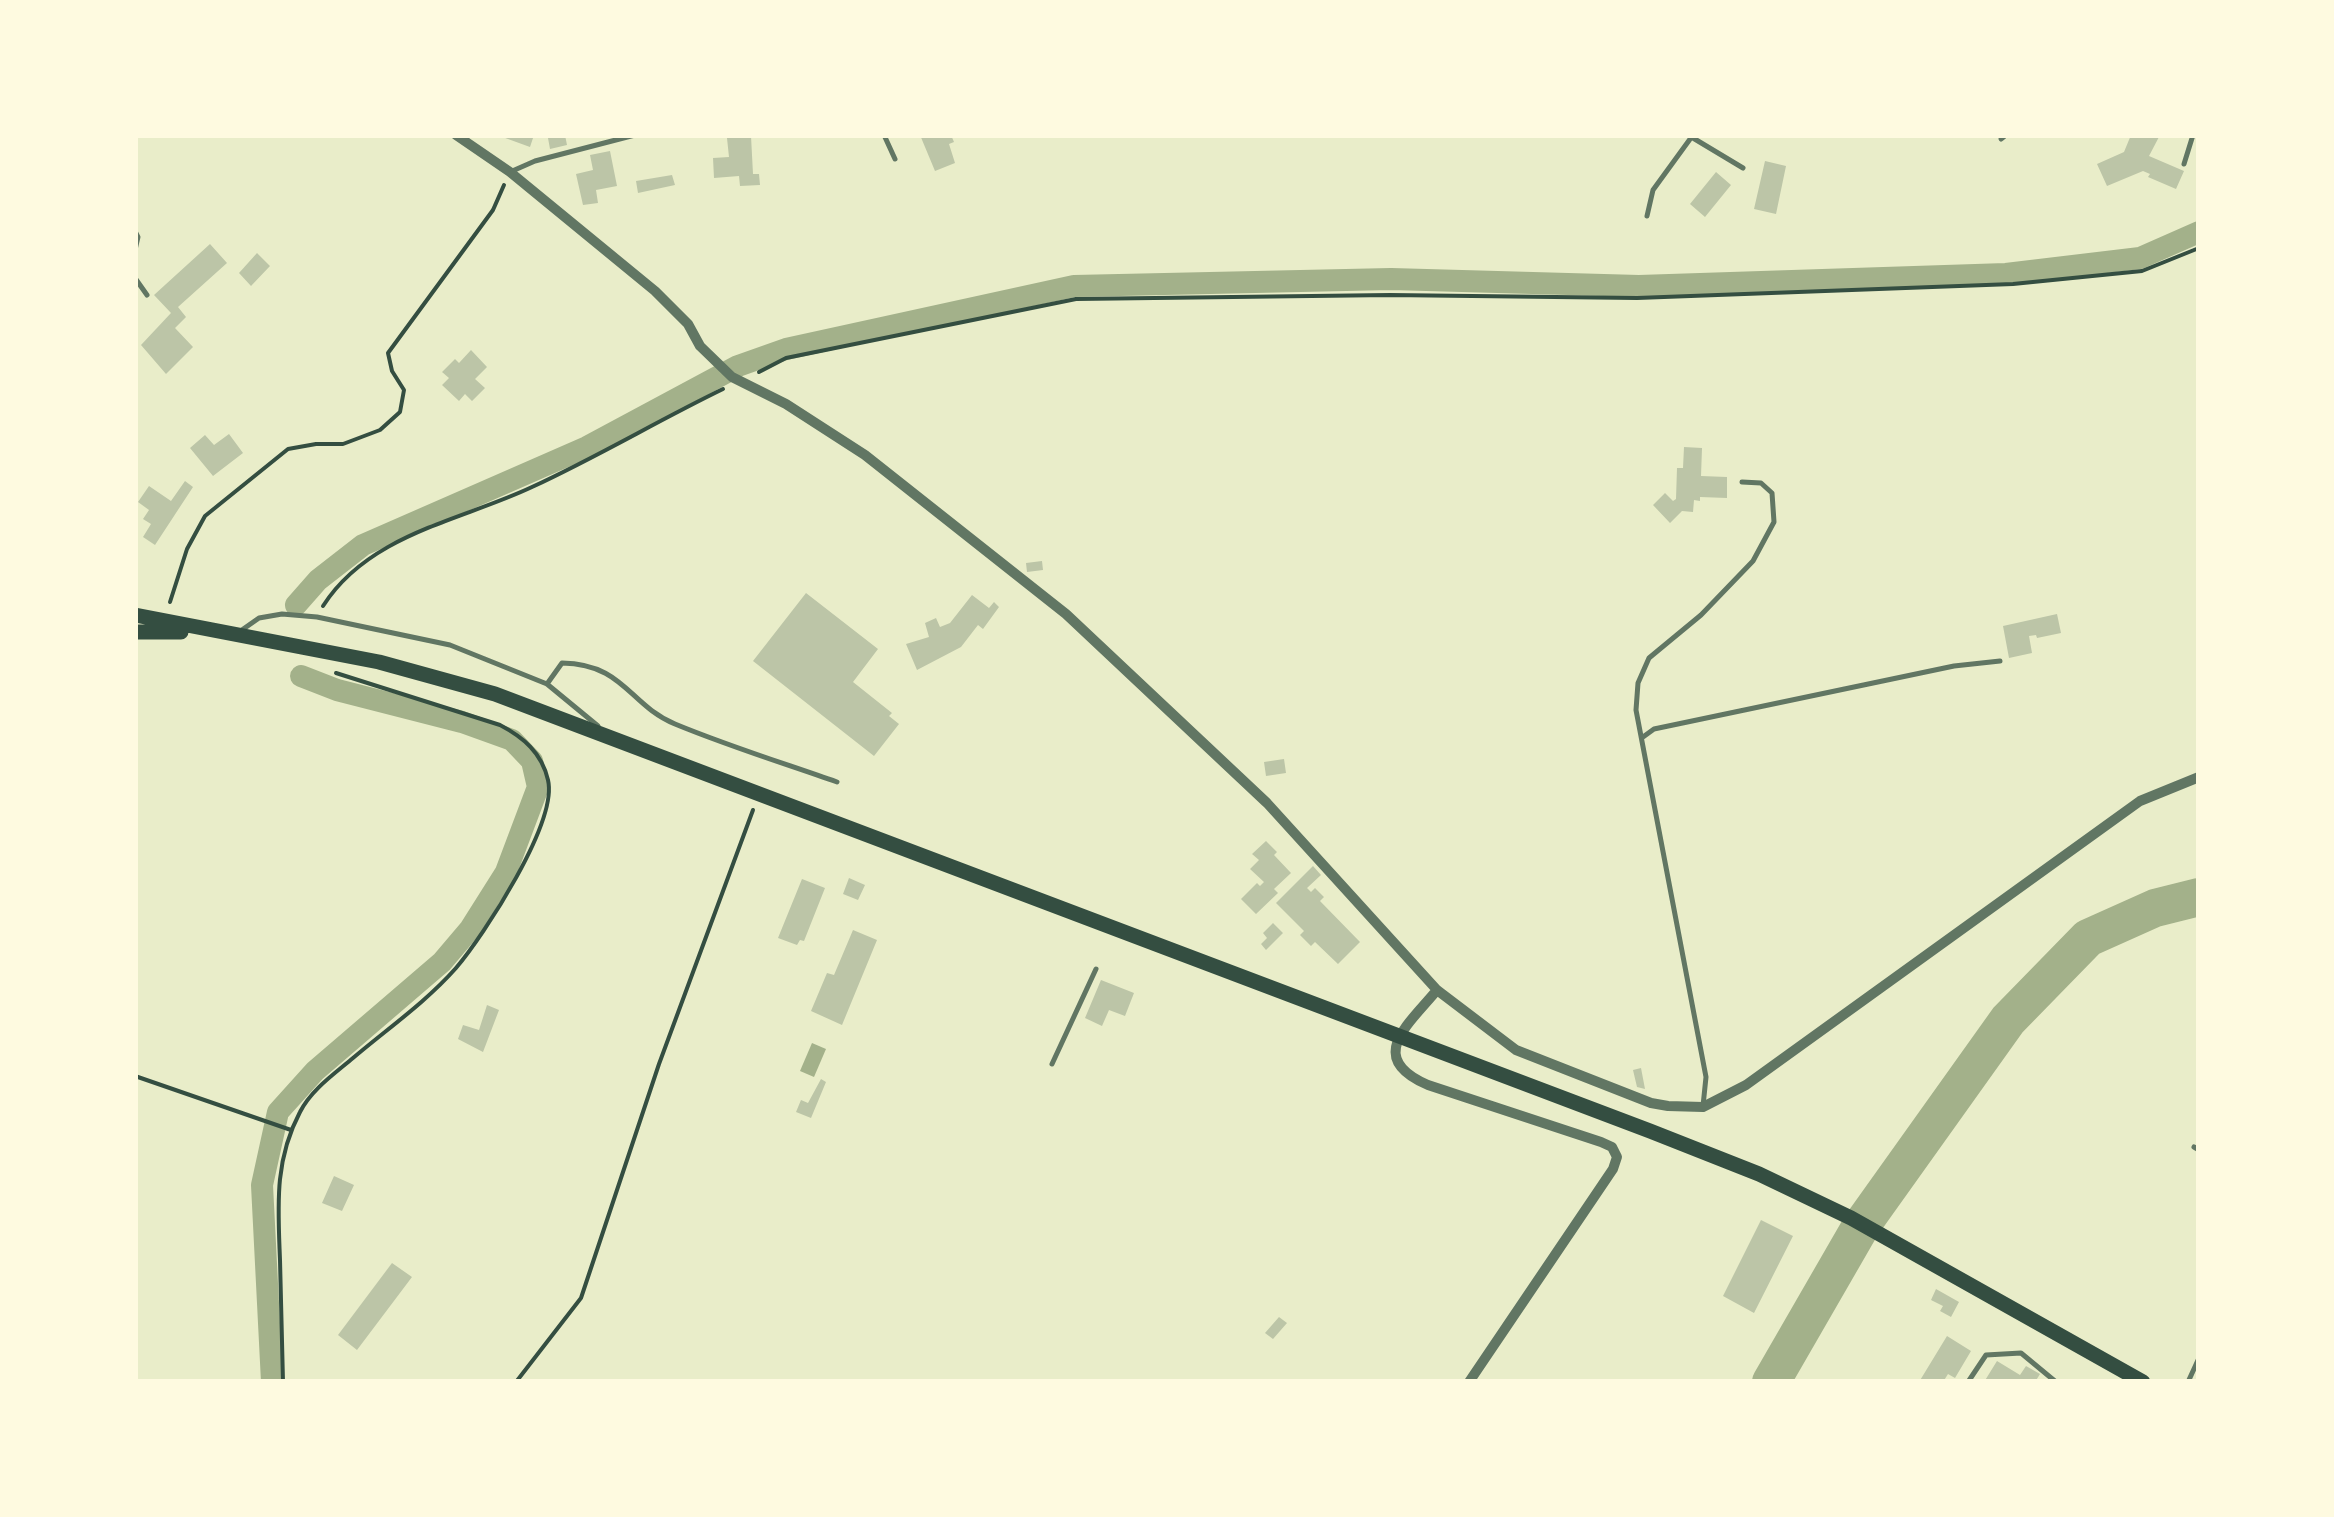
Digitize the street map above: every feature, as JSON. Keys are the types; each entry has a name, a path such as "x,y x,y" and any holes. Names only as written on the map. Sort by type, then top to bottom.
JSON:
{"main road":[{"path":"135,615 209,632"},
{"path":"135,632 235,635 415,671 608,734 1718,1157 1851,1218 2143,1382"}],"street":[{"path":"456,135 510,172 655,291 688,324 700,346 735,380 786,404 865,455 1066,614 1268,803 1437,990 1516,1050 1651,1103 1703,1107 1746,1086 2140,801 2199,777"},
{"path":"1437,990 1399,1036 1394,1059 1402,1072 1601,1142 1612,1148 1616,1157 1613,1169 1469,1382"}],"lane":[{"path":"510,172 535,160 636,135"},
{"path":"884,135 895,159"},
{"path":"2184,164 2192,135"},
{"path":"1647,216 1652,190 1693,136 1743,168"},
{"path":"135,231 135,250"},
{"path":"135,278 147,295"},
{"path":"1703,1107 1706,1077 1636,710 1638,682 1649,658 1753,560 1774,522 1772,494 1761,483 1742,482"},
{"path":"235,635 259,618 282,614 317,617 450,644 547,684 608,734"},
{"path":"1642,738 1654,729 1954,666 2000,662"},
{"path":"547,684 562,663 588,663 616,679 670,722 837,782"},
{"path":"1052,1064 1096,969"},
{"path":"1968,1382 1986,1356 2021,1352 2056,1382"},
{"path":"2188,1382 2199,1358"}],"path":[{"path":"162,621 187,549 204,516 288,449 342,444 380,430 400,412 404,390 392,371 388,353 492,210 510,172"},
{"path":"317,617 336,586 394,542 532,487 735,380 786,358 1076,298 1636,298 2014,284 2142,271 2199,248"},
{"path":"283,1382 276,1191 288,1129 326,1081 455,968 518,877 548,805 549,782 530,744 518,734 332,671"},
{"path":"516,1382 581,1298 658,1064 760,792"},
{"path":"135,1076 288,1129"}],"shaded area":[{"path":"812,1043 826,1049 814,1077 800,1071"}],"building":[{"path":"497,135 534,135 530,147"},
{"path":"565,135 567,145 550,149 548,138"},
{"path":"920,135 951,135 954,142 949,144 955,163 935,171"},
{"path":"2131,135 2160,135 2149,156 2184,171 2176,189 2143,171 2107,186 2097,164 2124,152"},
{"path":"751,136 753,174 759,174 760,185 740,186 739,176 714,178 713,158 729,157 727,138"},
{"path":"610,151 617,186 596,190 598,203 583,205 576,174 593,170 590,155"},
{"path":"1765,161 1786,166 1776,214 1754,209"},
{"path":"1716,172 1731,185 1705,217 1690,204"},
{"path":"672,175 675,185 638,193 636,181"},
{"path":"210,244 227,263 178,307 186,317 175,328 193,347 166,374 141,345 171,313 154,295"},
{"path":"257,253 270,266 251,286 239,273"},
{"path":"471,350 487,367 475,379 485,388 472,401 465,394 459,401 442,385 449,378 442,372 455,359 459,363"},
{"path":"229,434 243,453 213,476 190,448 205,435 214,445"},
{"path":"1684,447 1702,448 1701,476 1727,477 1727,498 1700,497 1700,501 1694,500 1693,512 1682,511 1670,523 1653,505 1665,493 1673,501 1676,499 1677,468 1683,468"},
{"path":"185,481 193,487 155,545 143,537 151,524 143,519 149,510 138,502 149,486 171,501"},
{"path":"1042,561 1043,570 1027,572 1026,563"},
{"path":"806,593 878,649 853,682 892,713 889,716 899,724 874,756 753,661"},
{"path":"972,595 989,608 994,602 999,607 983,629 978,625 961,647 917,670 906,644 929,637 925,623 936,618 940,627 950,623"},
{"path":"2057,614 2061,633 2029,636 2032,653 2009,658 2003,626"},
{"path":"1284,759 1286,773 1266,776 1264,762"},
{"path":"1266,841 1291,873 1274,889 1278,893 1256,914 1241,899 1257,883 1260,886 1264,882 1250,869 1259,860 1252,854"},
{"path":"1313,866 1321,875 1307,888 1311,892 1315,888 1324,897 1320,901 1360,942 1338,964 1315,942 1311,946 1300,935 1304,931 1276,903"},
{"path":"849,878 865,885 858,900 843,894"},
{"path":"802,879 825,888 804,941 797,945 778,938"},
{"path":"1273,923 1283,933 1266,950 1261,944 1267,938 1263,933"},
{"path":"853,930 877,940 842,1025 811,1011 827,973 834,975"},
{"path":"1101,980 1134,993 1125,1016 1109,1010 1102,1026 1085,1018"},
{"path":"487,1005 499,1010 483,1052 458,1039 463,1025 479,1030"},
{"path":"1641,1068 1645,1089 1637,1087 1633,1070"},
{"path":"821,1079 826,1082 811,1118 796,1112 801,1100 808,1103"},
{"path":"334,1176 354,1185 342,1211 322,1203"},
{"path":"1761,1220 1793,1236 1754,1313 1723,1296"},
{"path":"392,1263 412,1277 357,1350 338,1335"},
{"path":"1936,1289 1959,1302 1951,1317 1940,1311 1943,1306 1931,1300"},
{"path":"1279,1317 1287,1323 1273,1339 1265,1333"},
{"path":"1947,1336 1971,1351 1955,1378 1948,1374 1943,1382 1919,1382"},
{"path":"1997,1361 2020,1375 2026,1366 2040,1374 2035,1382 1984,1382"}],"waterway":[{"path":"296,605 318,580 363,545 587,447 738,366 786,349 1074,286 1391,279 1639,286 2006,274 2140,258 2199,232"},
{"path":"272,1382 262,1185 278,1112 315,1071 442,962 470,929 506,872 538,787 532,761 512,740 301,676"},
{"path":"1771,1382 1861,1226 2008,1020 2088,938 2155,908 2199,897"}]}
